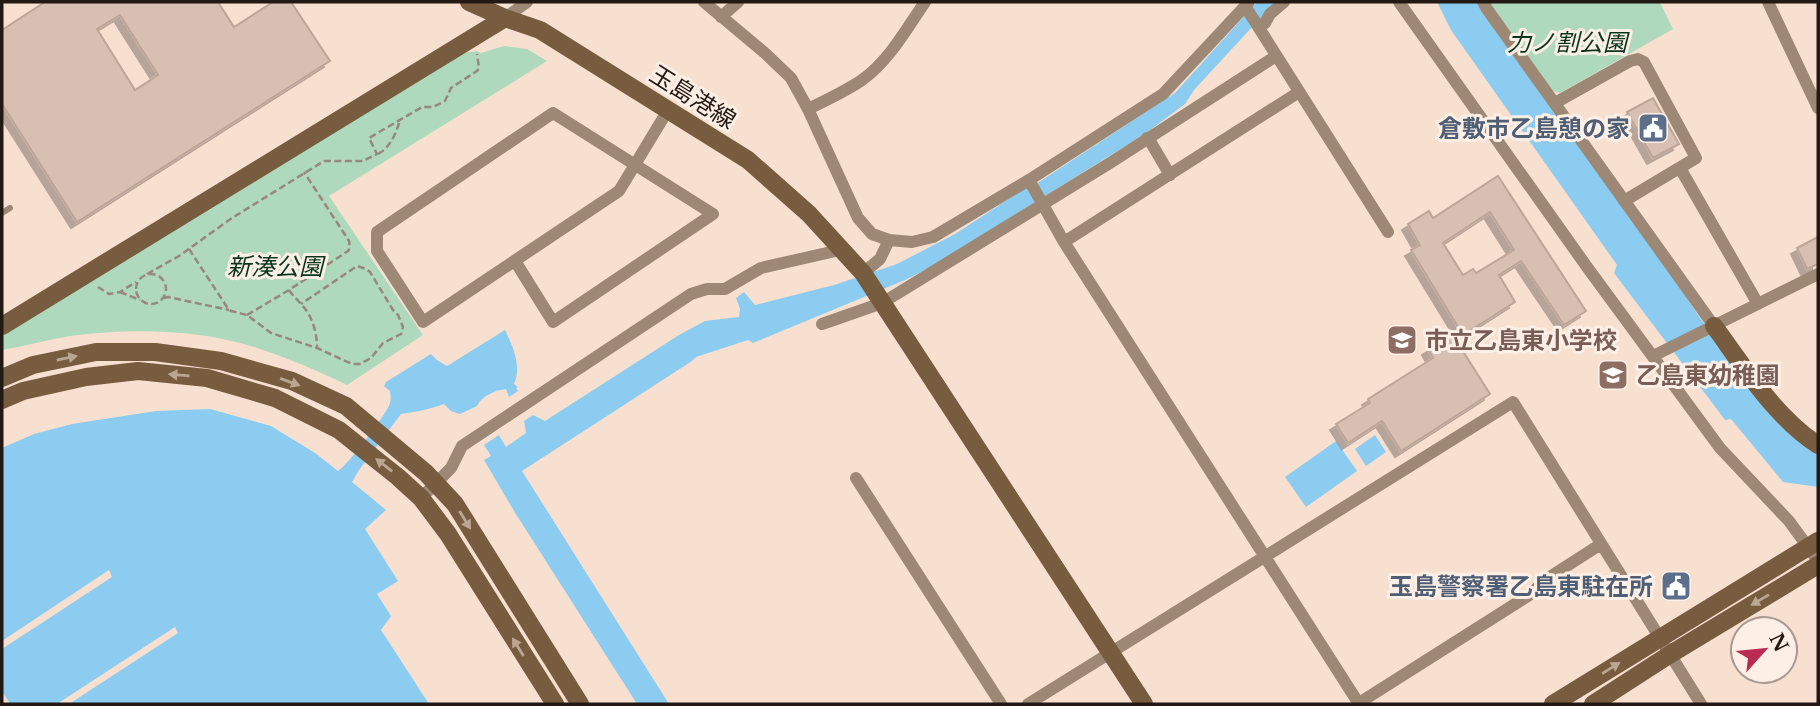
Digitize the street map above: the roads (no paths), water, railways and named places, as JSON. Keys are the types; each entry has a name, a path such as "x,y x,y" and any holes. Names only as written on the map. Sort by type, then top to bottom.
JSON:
{"street":[{"name":"玉島港線","path":"469,2 540,30 747,160 809,214 863,273 1144,704"},
{"path":"2,326 527,2"},
{"path":"704,2 791,78 808,108 858,218 872,234 889,240 912,242 933,237 1029,180 1163,94 1247,4 1276,56 1388,232"},
{"path":"721,17 738,2"},
{"path":"808,108 828,100 864,78 893,50 925,2"},
{"path":"1259,28 1269,14 1284,2"},
{"path":"1399,2 1579,256 1720,448 1813,543 1818,563 1593,704"},
{"path":"1483,2 1758,385 1791,424 1818,445"},
{"path":"1768,2 1818,108"},
{"path":"822,324 882,303 1110,163 1276,56"},
{"path":"1555,103 1630,61 1638,59 1644,62 1696,158 1624,201"},
{"path":"1064,242 1299,92"},
{"path":"515,261 553,323 713,214 635,165 553,113 377,232 377,251 423,323 515,261 619,191 635,165 668,110"},
{"path":"1147,138 1170,175"},
{"path":"1680,168 1758,304"},
{"path":"1029,180 1064,242 1359,704 1531,594 1545,580 1601,544"},
{"path":"863,273 880,259 889,240"},
{"path":"421,498 451,468 462,446 691,293 725,289 761,268 840,250"},
{"path":"1653,356 1758,304 1817,279"},
{"path":"2,378 33,365 96,352 155,352 221,361 292,381 346,406 426,473 455,504 580,704"},
{"path":"2,400 23,391 86,377 138,371 207,377 275,398 339,430 421,498 448,534 555,704"},
{"path":"1028,704 1513,402 1701,704"},
{"path":"856,478 1001,704"},
{"path":"1553,704 1813,543"}],"lane":[{"path":"2,214 10,208"}],"water":[{"path":"1257,2 1278,2 1263,22 1254,25 1194,90 1185,104 1146,133 933,266 905,280 753,343 748,340 696,357 522,471 669,704 637,704 514,511 484,460 491,456 484,445 499,435 506,447 526,433 524,421 533,415 545,421 705,321 739,317 740,309 736,298 744,292 755,305 834,285 897,264 955,234 1175,93"},
{"path":"1437,2 1477,2 1719,343 1818,452 1818,487 1783,482 1731,419 1725,420 1614,273 1617,265 1451,30"},
{"path":"505,330 516,357 514,384 518,391 509,397 506,389 496,391 486,396 477,406 460,414 451,411 444,404 401,414 352,482 386,510 365,529 398,581 377,594 391,616 381,630 429,704 10,704 2,691 2,448 34,434 72,424 156,411 210,409 271,426 315,453 338,471 357,451 388,408 391,395 384,386 386,382 431,354 447,366"},
{"path":"1375,435 1386,452 1366,466 1355,449"},
{"path":"1336,441 1357,471 1306,507 1285,477"}],"place":[{"name":"倉敷市乙島憩の家","path":"1653,128"},
{"name":"市立乙島東小学校","path":"1402,340"},
{"name":"乙島東幼稚園","path":"1613,375"},
{"name":"玉島警察署乙島東駐在所","path":"1676,586"}],"park label":[{"name":"力ノ割公園","path":"1567,42"},
{"name":"新湊公園","path":"275,266"}]}
